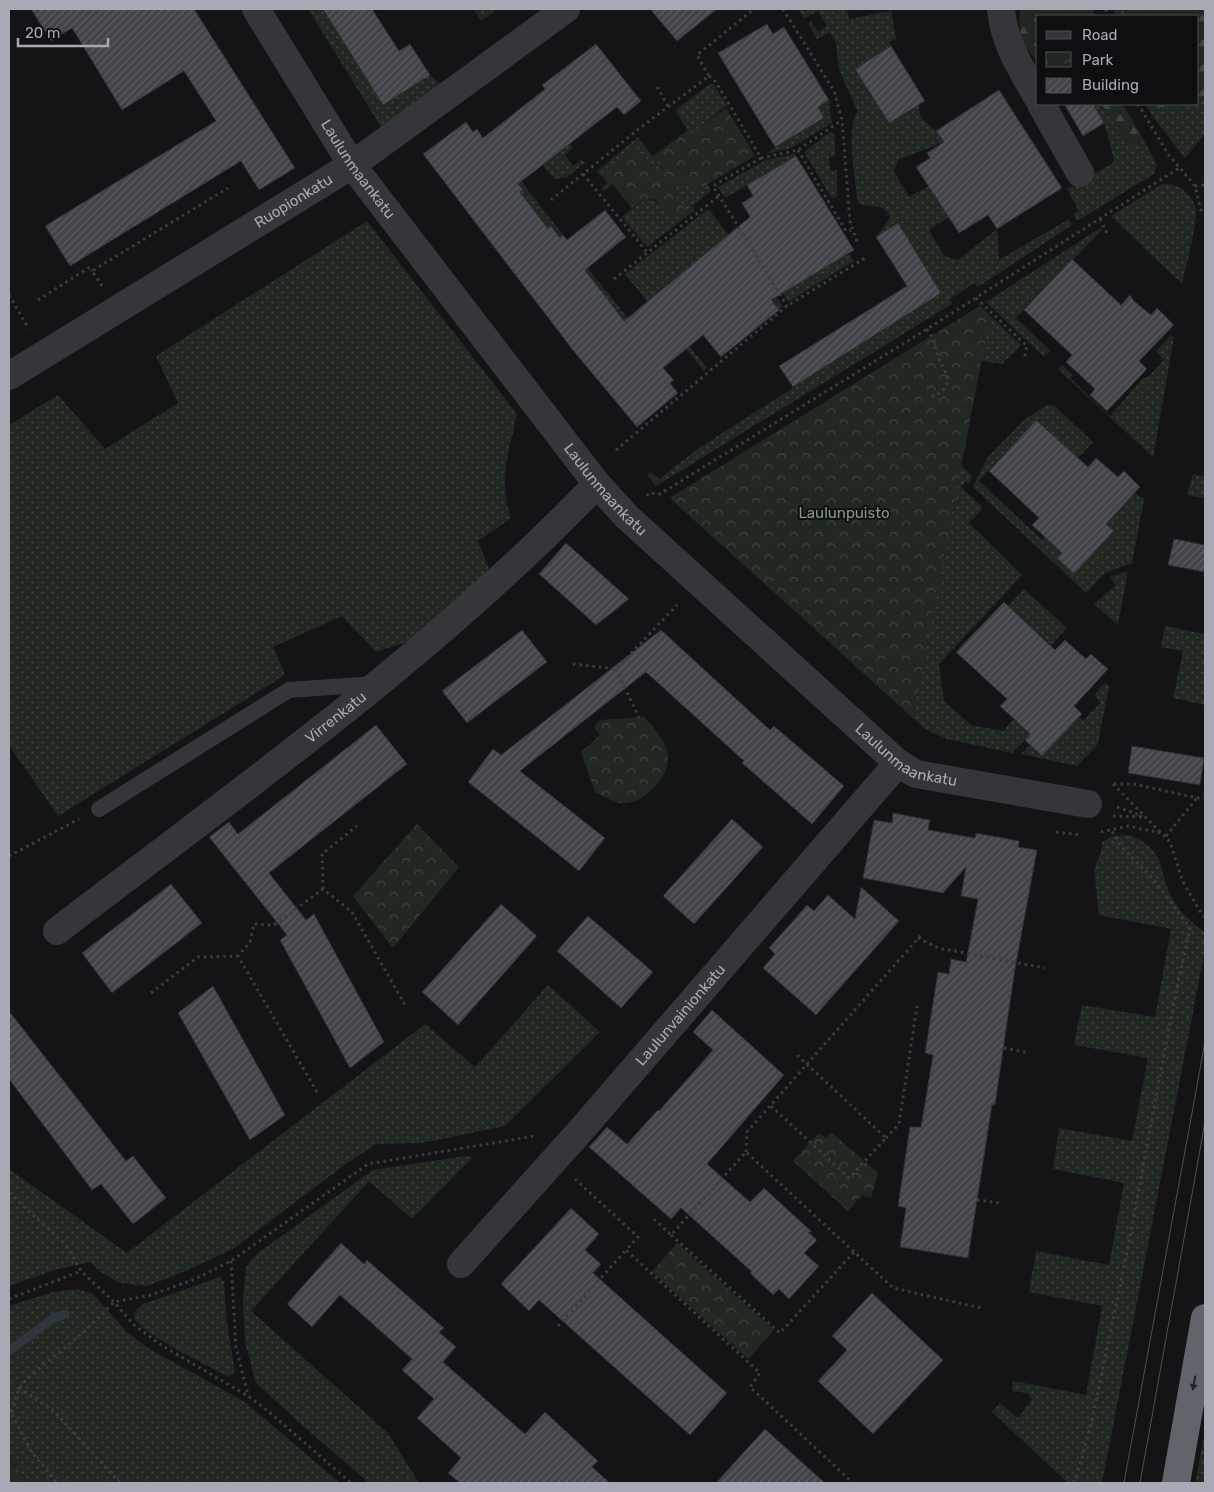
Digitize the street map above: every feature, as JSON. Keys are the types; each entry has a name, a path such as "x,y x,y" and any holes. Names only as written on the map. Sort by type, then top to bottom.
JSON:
{"highway":[{"path":"1176,1483 1205,1318"}],"street":[{"name":"Laulunmaankatu","path":"256,9 352,165 597,484 626,516 898,763 916,774 1088,804"},
{"name":"Ruopionkatu","path":"9,376 352,165 566,9"},
{"path":"1001,9 1005,35 1010,49 1036,94"},
{"path":"1042,105 1080,173"},
{"name":"Virrenkatu","path":"57,931 380,684 550,534 597,484"},
{"name":"Laulunvainionkatu","path":"461,1264 555,1160 898,763"}],"lane":[{"path":"99,809 289,690 380,684"}],"path":[{"path":"754,9 697,55 709,76 716,82 761,158"},
{"path":"783,9 834,91 842,120 851,230 858,245"},
{"path":"552,200 668,106 709,76"},
{"path":"658,87 668,106"},
{"path":"1139,105 1179,168 1195,186 1202,214"},
{"path":"787,306 712,186 761,158 798,150 842,120"},
{"path":"798,150 846,231 851,230"},
{"path":"649,494 660,494 927,329 1179,168"},
{"path":"583,174 647,252"},
{"path":"1195,186 1205,185"},
{"path":"92,271 228,188"},
{"path":"614,279 719,196"},
{"path":"1100,219 1108,235"},
{"path":"616,450 787,306 865,258"},
{"path":"38,300 90,267 116,310"},
{"path":"9,295 44,354"},
{"path":"976,298 1027,346 1024,359"},
{"path":"927,329 934,340 938,358 948,377 944,390 940,394 931,396"},
{"path":"616,669 677,605"},
{"path":"573,664 616,669"},
{"path":"616,669 639,718"},
{"path":"1205,797 1197,798 1134,784 1113,784 1170,842 1182,882 1205,917"},
{"path":"1164,835 1197,798"},
{"path":"9,856 99,809"},
{"path":"357,826 322,854 323,889 352,912 405,1005"},
{"path":"1093,834 1110,828 1128,826 1164,835"},
{"path":"1074,1483 1092,1418 1130,1244 1177,986 1190,928 1153,879 1121,846 1110,828"},
{"path":"1056,832 1085,835"},
{"path":"151,993 198,957 238,956 250,942 254,924 274,925 323,889"},
{"path":"671,1234 746,1152 747,1132 922,934"},
{"path":"918,938 938,948 1045,968"},
{"path":"238,956 317,1092"},
{"path":"771,1106 848,1178 899,1124 917,1006"},
{"path":"1004,1048 1029,1053"},
{"path":"797,1055 886,1138"},
{"path":"12,1412 19,1388 27,1379 87,1329 114,1302 150,1295 195,1279 231,1261 368,1164 582,1129"},
{"path":"746,1152 893,1288 981,1308"},
{"path":"555,1160 638,1237 558,1326"},
{"path":"9,1193 66,1245 81,1271 134,1324 161,1345 248,1396 268,1411 350,1483"},
{"path":"977,1200 1001,1203"},
{"path":"654,1219 780,1333 854,1252"},
{"path":"626,1250 760,1373 750,1387 853,1483"},
{"path":"231,1261 236,1347 248,1396"},
{"path":"9,1299 81,1271"},
{"path":"19,1388 54,1411 120,1483"},
{"path":"9,1409 31,1451 57,1483"}],"green space":[{"path":"308,9 323,9 383,105 430,75 445,88 387,129 381,127"},
{"path":"474,9 497,9 481,21"},
{"path":"798,9 805,11 809,9 847,9 849,19 891,11 896,39 889,42 891,46 855,69 889,122 918,104 921,118 936,131 944,142 898,160 894,172 909,197 929,186 949,217 929,230 944,256 958,260 997,229 999,260 1069,219 1072,225 978,287 974,283 950,299 952,304 656,486 647,475 650,472 659,479 699,448 941,293 898,224 876,237 890,218 887,212 881,207 858,203 852,129 858,112 839,70 836,42 830,32 817,39 808,23 811,21 818,32 827,26 818,11 804,18"},
{"path":"1020,9 1093,9 1095,15 1036,15 1036,58 1024,43 1020,25"},
{"path":"1114,9 1205,9 1205,134 1185,158 1153,117 1147,105 1199,105 1199,15 1115,15"},
{"path":"1126,9 1205,9 1205,96 1199,99 1199,15 1126,15"},
{"path":"710,84 713,84 727,105 693,133 690,133 676,112 677,109"},
{"path":"829,100 832,123 791,148 765,154 824,118 818,107"},
{"path":"1094,105 1102,105 1130,144 1136,145 1142,137 1157,165 1154,174 1077,221 1073,214 1079,211 1067,189 1113,163 1114,159 1104,123"},
{"path":"1102,105 1124,105 1142,137 1136,145 1130,144"},
{"path":"1155,105 1185,105 1177,108 1156,107"},
{"path":"726,108 755,156 694,192 687,182 680,183 673,188 678,200 686,210 675,219 655,199 642,201 632,208 602,172 636,146 658,175 664,170 653,156 688,130 690,133 693,133"},
{"path":"830,132 835,134 835,156 829,157 831,171 837,170 837,196 835,198 831,197 804,152"},
{"path":"638,137 664,171 658,175 603,172 612,184 604,191 601,188 607,183 597,171"},
{"path":"569,144 573,148 565,155 573,166 582,159 585,163 567,177 555,179 539,162 552,158"},
{"path":"795,154 796,156 725,198 718,187 766,160"},
{"path":"514,172 563,235 560,238 552,226 548,229 519,193 522,190 511,175"},
{"path":"687,182 694,192 708,184 711,191 692,206 695,210 647,247 622,217 638,204 650,200 661,205 675,219 678,200 673,188 680,183"},
{"path":"1162,184 1174,185 1184,190 1196,210 1193,234 1182,284 1111,216"},
{"path":"707,210 710,211 783,306 779,310 722,241 651,299 707,368 704,371 625,274"},
{"path":"367,221 517,414 505,478 505,491 511,518 478,541 491,574 412,640 376,652 342,616 273,647 285,675 58,816 9,745 9,425 58,395 105,449 178,403 156,356"},
{"path":"1102,227 1103,229 1016,318 1050,351 1044,357 986,302"},
{"path":"849,253 854,261 788,302 783,293"},
{"path":"588,268 637,330 622,324 595,289 598,286 585,270"},
{"name":"Laulunpuisto","path":"980,306 1021,345 1002,364 981,361 961,466 972,476 969,484 966,481 961,487 983,508 969,523 1022,575 939,664 944,701 971,725 1003,731 1014,719 1030,734 1012,753 947,739 925,729 670,498"},
{"name":"Laulunpuisto","path":"980,306 990,316 913,718 670,498"},
{"path":"1171,335 1174,337 1153,457 1058,369 1062,365 1073,375 1070,378 1110,416 1143,378 1148,377 1164,360 1156,351"},
{"path":"1047,405 1053,405 1093,442 1078,458 1035,420 979,481 1042,540 1045,536 1062,553 1057,558 1074,574 1114,532 1106,524 1135,493 1144,499 1132,563 1105,573 1086,593 973,487 987,458 1024,420"},
{"path":"1193,474 1205,477 1205,498 1187,495"},
{"path":"1128,571 1118,625 1094,604 1116,585 1110,577"},
{"path":"1024,589 1067,628 1051,645 1008,606"},
{"path":"1165,626 1205,634 1205,705 1173,698 1183,651 1161,647"},
{"path":"1105,683 1109,686 1098,744 1077,766 1021,754 1030,745 1042,756 1079,717 1083,721 1100,703 1095,694"},
{"path":"644,717 660,736 668,754 667,768 663,776 652,790 628,803 617,802 595,792 581,752 600,735 594,727 600,720"},
{"path":"417,824 459,867 393,948 353,896"},
{"path":"1129,835 1142,841 1157,856 1169,892 1175,903 1205,933 1205,950 1102,1483 1065,1483 1066,1481 992,1412 1000,1403 1018,1418 1032,1400 1028,1393 1012,1391 1013,1381 1086,1395 1102,1306 1029,1292 1036,1251 1109,1265 1124,1183 1053,1169 1059,1128 1132,1141 1148,1058 1074,1045 1082,1005 1155,1017 1171,929 1099,915 1094,869 1101,852 1102,842 1113,836"},
{"path":"548,985 600,1032 505,1126 422,1143 376,1144 343,1166 233,1249 188,1270 147,1286 120,1283 99,1271 91,1262 58,1269 9,1286 9,1169 127,1253 425,1024 475,1067"},
{"path":"831,1132 878,1173 871,1198 862,1195 848,1211 793,1161 819,1133 826,1138"},
{"path":"465,1156 473,1157 412,1219 369,1181 251,1311 388,1433 419,1483 369,1483 256,1383 245,1342 243,1299 246,1267 258,1253 373,1170"},
{"path":"677,1243 774,1330 748,1359 652,1272"},
{"path":"220,1277 224,1282 227,1324 235,1371 229,1377 151,1334 134,1318 135,1311 143,1304"},
{"path":"78,1289 93,1294 127,1332 148,1348 245,1402 340,1483 28,1483 9,1457 9,1306 53,1292"},
{"path":"1205,1431 1205,1483 1195,1483"},
{"path":"9,1457 10,1460 28,1483 9,1483"}],"building":[{"path":"31,9 194,9 295,168 259,190 241,161 70,266 45,226 216,121 184,71 122,110 72,28 51,41"},
{"path":"323,9 372,9 399,51 410,44 430,75 383,105"},
{"path":"650,9 717,9 677,41"},
{"path":"767,24 773,34 784,27 829,100 818,107 824,118 775,147 718,53"},
{"path":"596,44 641,101 624,115 617,107 518,184 523,190 520,192 548,229 551,226 560,238 563,235 567,240 605,210 626,237 585,270 624,321 750,217 742,203 753,196 747,185 796,156 854,250 771,300 779,310 721,357 703,335 663,368 674,380 670,383 678,393 637,427 572,349 423,154 466,122 473,132 477,129 483,138 545,89 542,85"},
{"path":"891,46 925,101 889,123 855,69"},
{"path":"999,90 1062,188 997,229 988,215 959,233 916,167 930,158 927,153 944,142 936,131"},
{"path":"1065,105 1094,105 1104,123 1083,136"},
{"path":"898,223 941,293 793,387 779,366 907,286 876,237"},
{"path":"1072,259 1121,305 1130,295 1134,301 1151,315 1157,308 1174,325 1139,361 1147,369 1107,411 1090,395 1095,389 1066,362 1072,355 1024,310"},
{"path":"1036,420 1088,467 1096,458 1118,477 1124,471 1140,487 1106,524 1114,531 1074,574 1057,558 1062,553 1032,525 1039,518 989,471"},
{"path":"1174,539 1205,545 1205,572 1168,565"},
{"path":"566,543 629,599 596,625 539,574"},
{"path":"1004,602 1055,650 1065,640 1086,659 1091,654 1108,669 1074,706 1082,714 1042,756 1025,740 1030,734 1000,706 1007,699 956,652"},
{"path":"522,630 547,662 467,723 442,691"},
{"path":"661,630 770,730 774,726 844,786 812,824 742,763 744,761 646,672 520,771 605,838 579,871 468,782 493,749 501,755"},
{"path":"376,725 407,764 269,873 306,920 314,914 384,1042 350,1068 280,940 287,935 209,837 229,822 238,834"},
{"path":"1132,746 1204,758 1200,785 1128,773"},
{"path":"893,813 930,820 928,830 975,838 976,833 1019,841 1018,847 1037,850 1015,969 995,1105 992,1105 968,1258 900,1247 906,1208 898,1206 910,1127 921,1127 933,1055 925,1053 938,972 949,974 951,959 966,962 978,899 961,896 966,867 943,893 863,878 874,820 892,823"},
{"path":"732,819 763,847 694,924 663,896"},
{"path":"171,884 202,923 112,993 82,953"},
{"path":"861,887 899,921 816,1015 763,968 775,954 769,948 807,905 814,911 828,895 855,919"},
{"path":"501,904 537,936 458,1025 422,992"},
{"path":"588,916 653,972 621,1008 557,951"},
{"path":"213,986 285,1115 250,1140 178,1013"},
{"path":"712,1010 784,1075 707,1164 750,1202 764,1188 812,1232 808,1232 817,1240 804,1253 819,1266 789,1299 779,1289 773,1295 750,1273 752,1272 681,1208 671,1219 589,1147 607,1127 627,1144 659,1111 713,1050 693,1032"},
{"path":"9,1011 126,1161 133,1156 166,1198 133,1224 101,1184 92,1190 9,1079"},
{"path":"571,1208 599,1234 585,1250 601,1264 593,1273 727,1393 690,1435 539,1300 529,1311 501,1284"},
{"path":"341,1243 364,1264 367,1260 444,1328 439,1332 456,1347 443,1362 525,1434 545,1412 598,1461 592,1467 610,1483 460,1483 448,1473 461,1458 417,1418 434,1399 402,1370 412,1359 340,1295 312,1327 287,1304"},
{"path":"872,1293 943,1360 873,1434 818,1381 847,1350 832,1336"},
{"path":"765,1429 825,1483 716,1483"}],"waterway":[{"path":"9,1351 52,1319 65,1314"}],"tram line":[{"path":"1124,1483 1205,1042"},
{"path":"1140,1483 1205,1122"}]}
